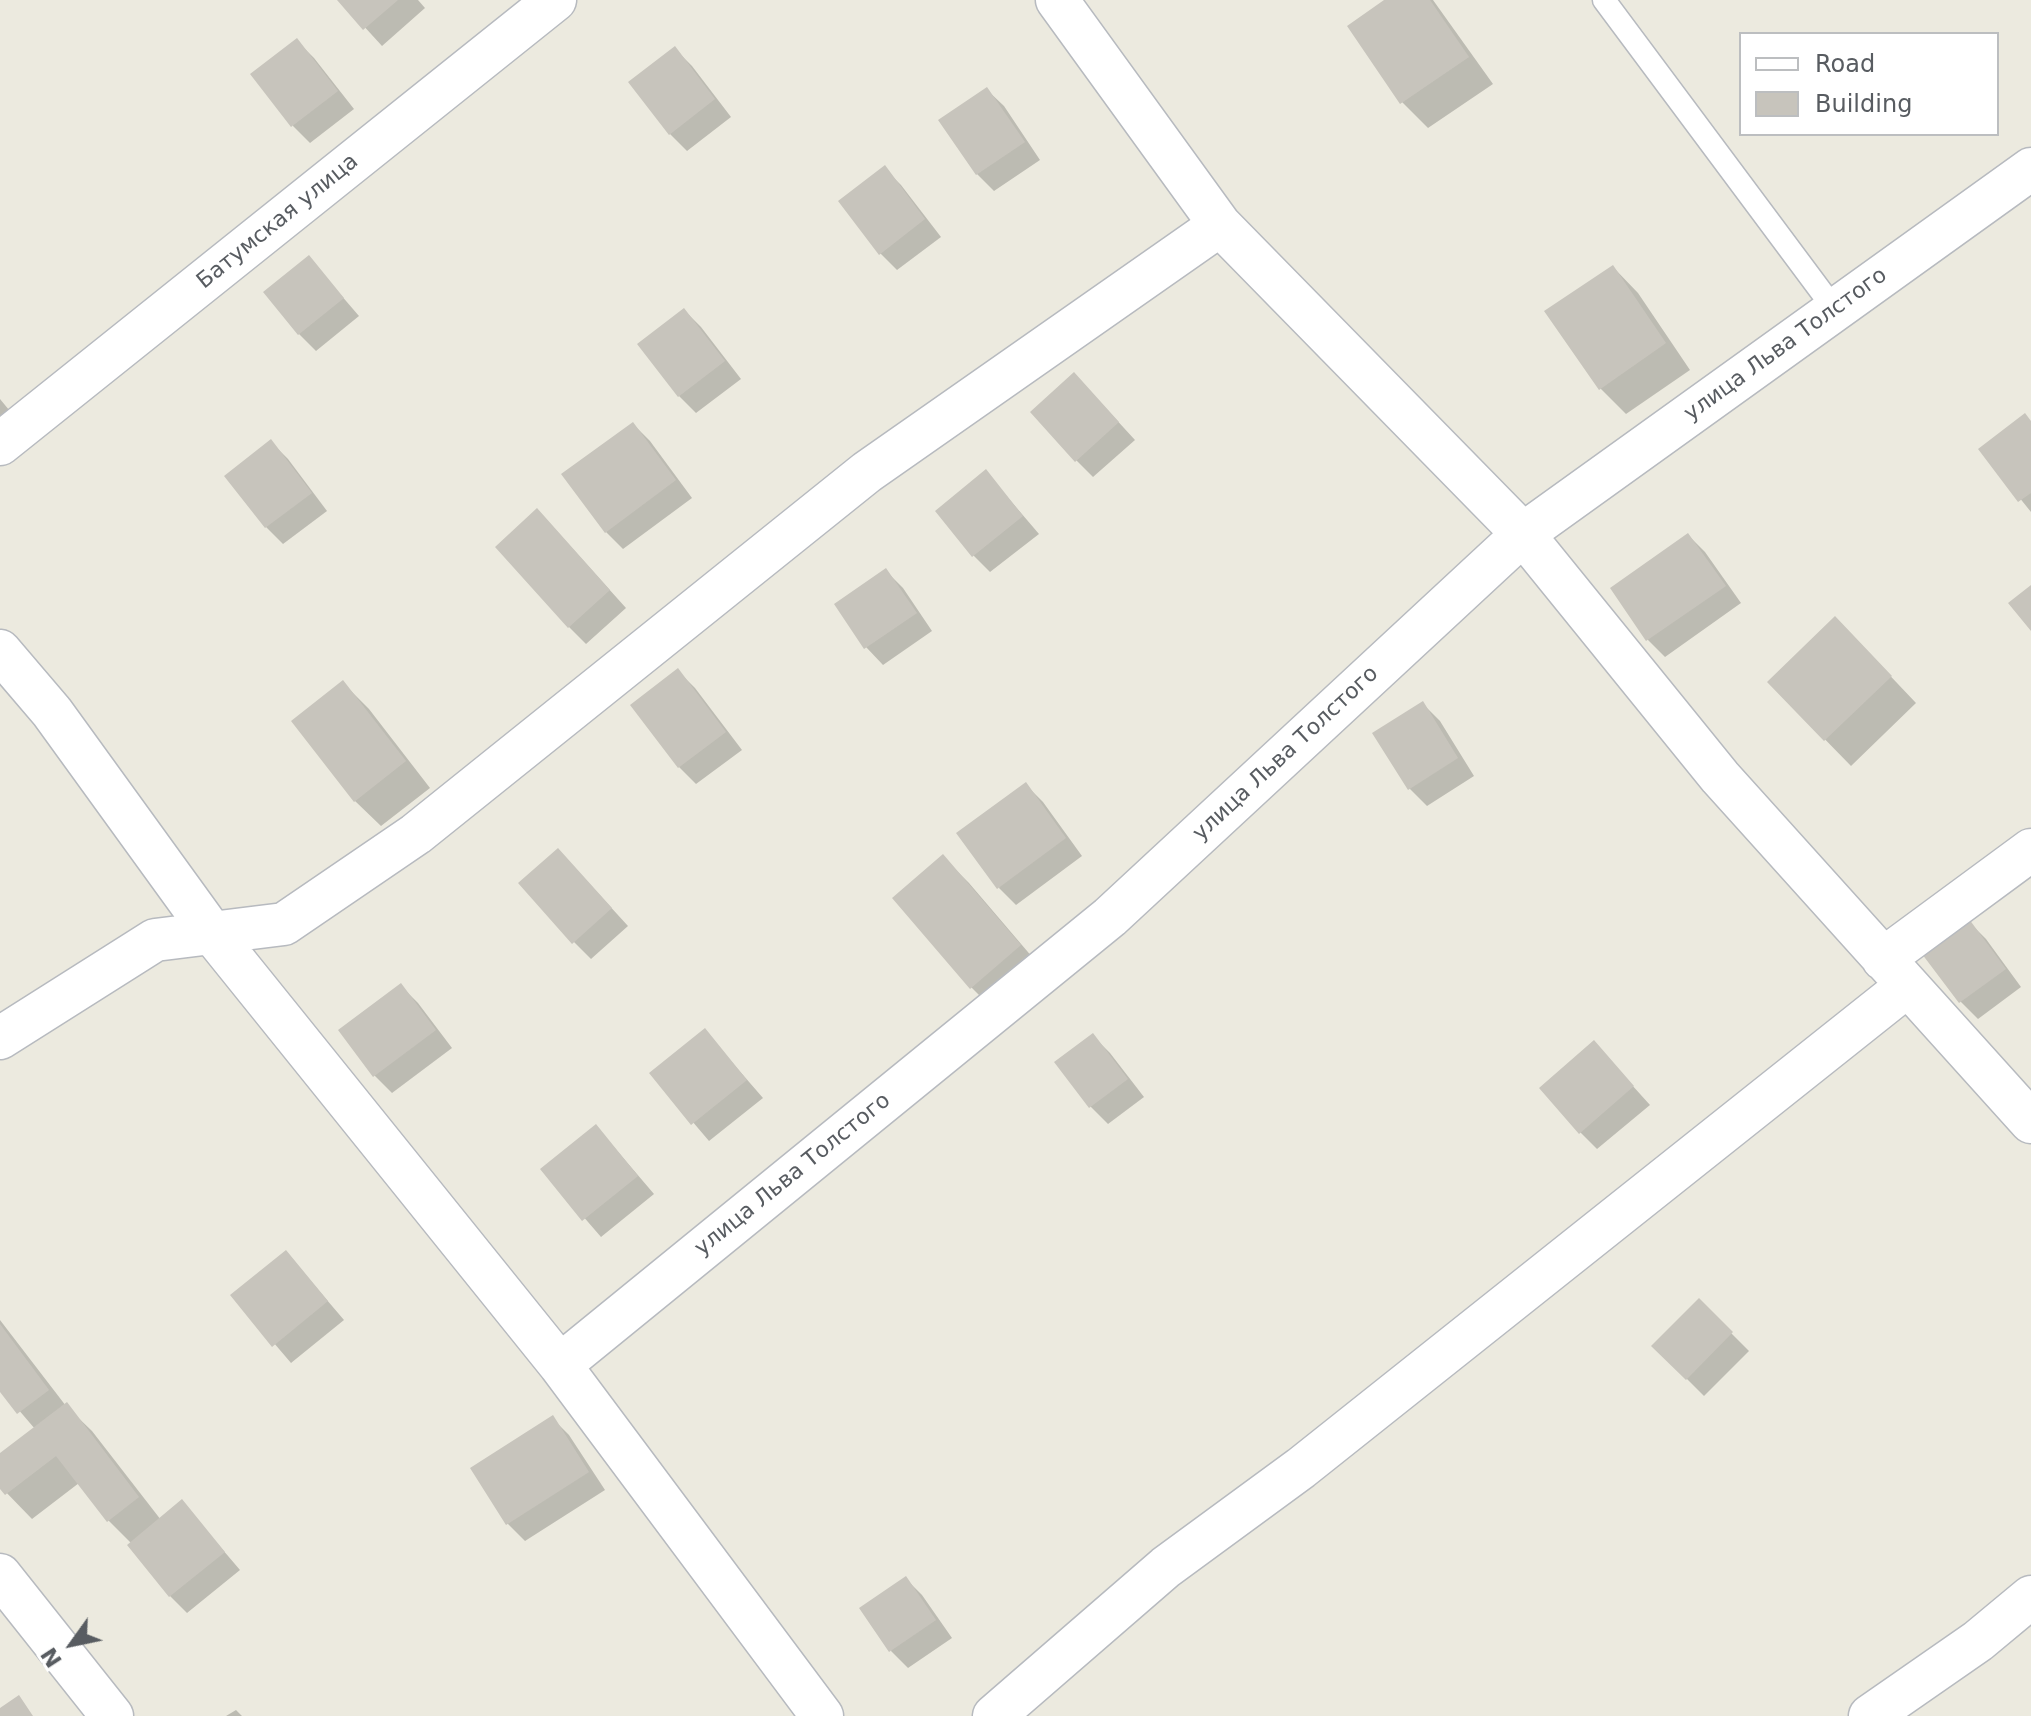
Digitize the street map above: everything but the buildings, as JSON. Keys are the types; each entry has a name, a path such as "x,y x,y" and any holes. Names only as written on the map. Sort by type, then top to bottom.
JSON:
{"street":[{"name":"Батумская улица","path":"0,444 555,0"},
{"path":"1057,0 1220,225 1523,534 1720,777 2031,1122"},
{"name":"улица Льва Толстого","path":"560,1365 1110,917 1523,534 2031,169"},
{"path":"0,1038 155,940 284,924 416,834 867,472 1220,225"},
{"path":"0,651 52,712 212,933 560,1365 822,1716"},
{"path":"994,1716 1166,1567 1301,1468 1895,973 2031,850"},
{"path":"0,1575 112,1716"},
{"path":"1870,1716 1978,1641 2031,1597"}],"lane":[{"path":"1604,0 1835,310"}]}
